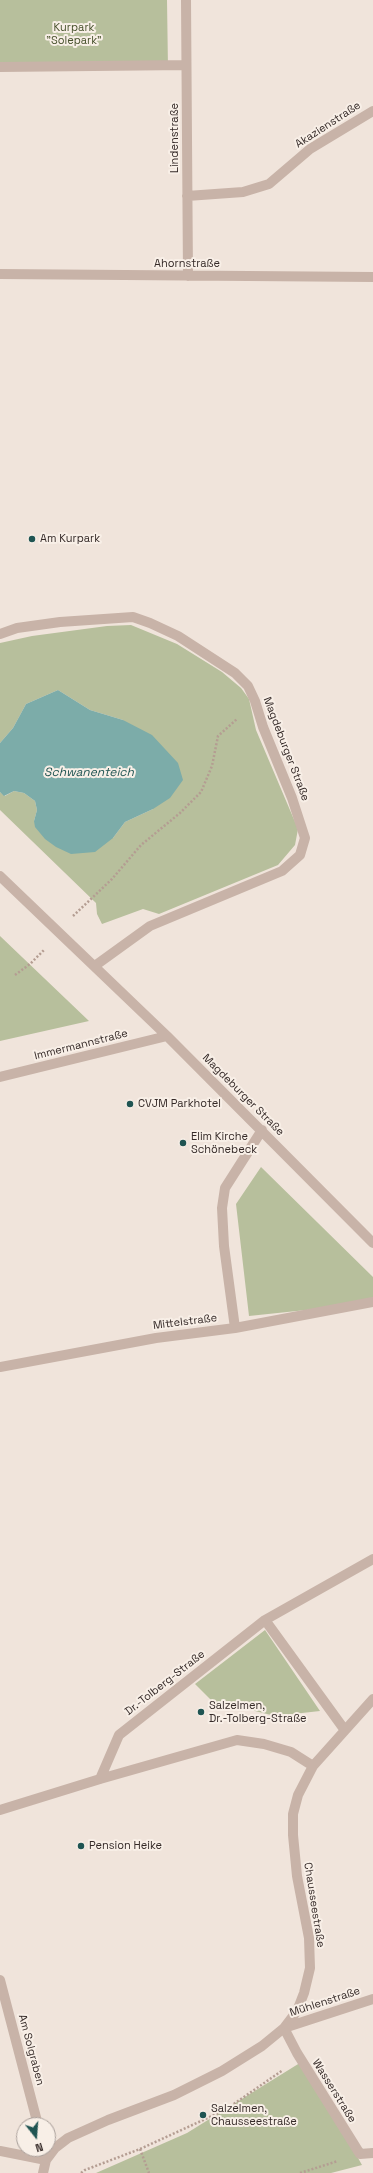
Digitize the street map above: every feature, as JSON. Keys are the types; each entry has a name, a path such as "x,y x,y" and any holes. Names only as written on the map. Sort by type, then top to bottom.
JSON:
{"street":[{"name":"Lindenstraße","path":"186,0 188,276"},
{"path":"0,67 186,65"},
{"name":"Akazienstraße","path":"187,196 243,192 269,184 310,149 373,111"},
{"name":"Ahornstraße","path":"0,274 373,277"},
{"name":"Magdeburger Straße","path":"0,634 17,628 60,622 133,617 178,636 235,672 248,686 255,701 263,727 292,798 305,838 300,855 282,871 150,926 96,966"},
{"name":"Magdeburger Straße","path":"0,876 96,966 262,1130 373,1243"},
{"name":"Immermannstraße","path":"0,1077 167,1036"},
{"path":"235,1328 224,1246 222,1208 225,1188 262,1130"},
{"name":"Mittelstraße","path":"0,1367 156,1338 235,1328 373,1302"},
{"name":"Dr.-Tolberg-Straße","path":"100,1779 119,1735 265,1620 373,1559"},
{"path":"265,1620 344,1729"},
{"name":"Chausseestraße","path":"46,2160 55,2148 68,2138 193,2087 262,2046 284,2028 297,2011 304,1993 310,1968 310,1938 297,1876 293,1835 293,1814 298,1796 313,1766 344,1729 373,1699"},
{"path":"0,1810 100,1779 237,1740 264,1744 291,1752 313,1766"},
{"name":"Am Solgraben","path":"0,1980 36,2117"},
{"name":"Mühlenstraße","path":"284,2028 373,1999"},
{"name":"Wasserstraße","path":"284,2028 296,2053 360,2154"},
{"path":"0,2151 46,2160"},
{"path":"360,2154 373,2153"},
{"path":"43,2173 45,2157"}],"path":[{"path":"15,975 30,964 112,879 141,845 180,813 198,795 210,771 218,736 255,701"},
{"path":"81,2173 85,2170 140,2149 225,2110 288,2067 296,2053"},
{"path":"140,2149 150,2173"},
{"path":"300,2173 360,2154"}],"green space":[{"name":"Kurpark \"Solepark\"","path":"0,0 167,0 168,69 0,71"},
{"path":"131,625 177,644 222,672 241,688 249,699 256,730 298,829 295,845 278,865 159,914 143,909 102,924 97,914 96,903 0,810 0,792 5,796 14,791 24,793 35,801 37,810 34,821 113,838 125,822 153,809 123,720 90,710 58,690 26,704 13,728 0,743 0,643 32,636 107,626"},
{"path":"0,936 89,1021 0,1041"},
{"path":"261,1167 373,1277 373,1303 249,1316 236,1204"},
{"path":"265,1630 320,1711 275,1716 243,1708 221,1710 195,1684"},
{"path":"303,2061 362,2165 331,2173 96,2173 187,2133"}],"water":[{"name":"Schwanenteich","path":"58,690 90,710 123,720 152,735 178,763 183,780 170,798 153,809 125,822 113,838 95,852 71,854 56,847 45,839 35,827 34,821 37,810 35,801 24,793 14,791 4,796 0,792 0,743 13,728 26,704"}],"place":[{"name":"Am Kurpark","path":"32,539"},
{"name":"CVJM Parkhotel","path":"130,1104"},
{"name":"Elim Kirche Schönebeck","path":"183,1143"},
{"name":"Salzelmen, Dr.-Tolberg-Straße","path":"201,1712"},
{"name":"Pension Heike","path":"81,1846"},
{"name":"Salzelmen, Chausseestraße","path":"203,2115"}]}
